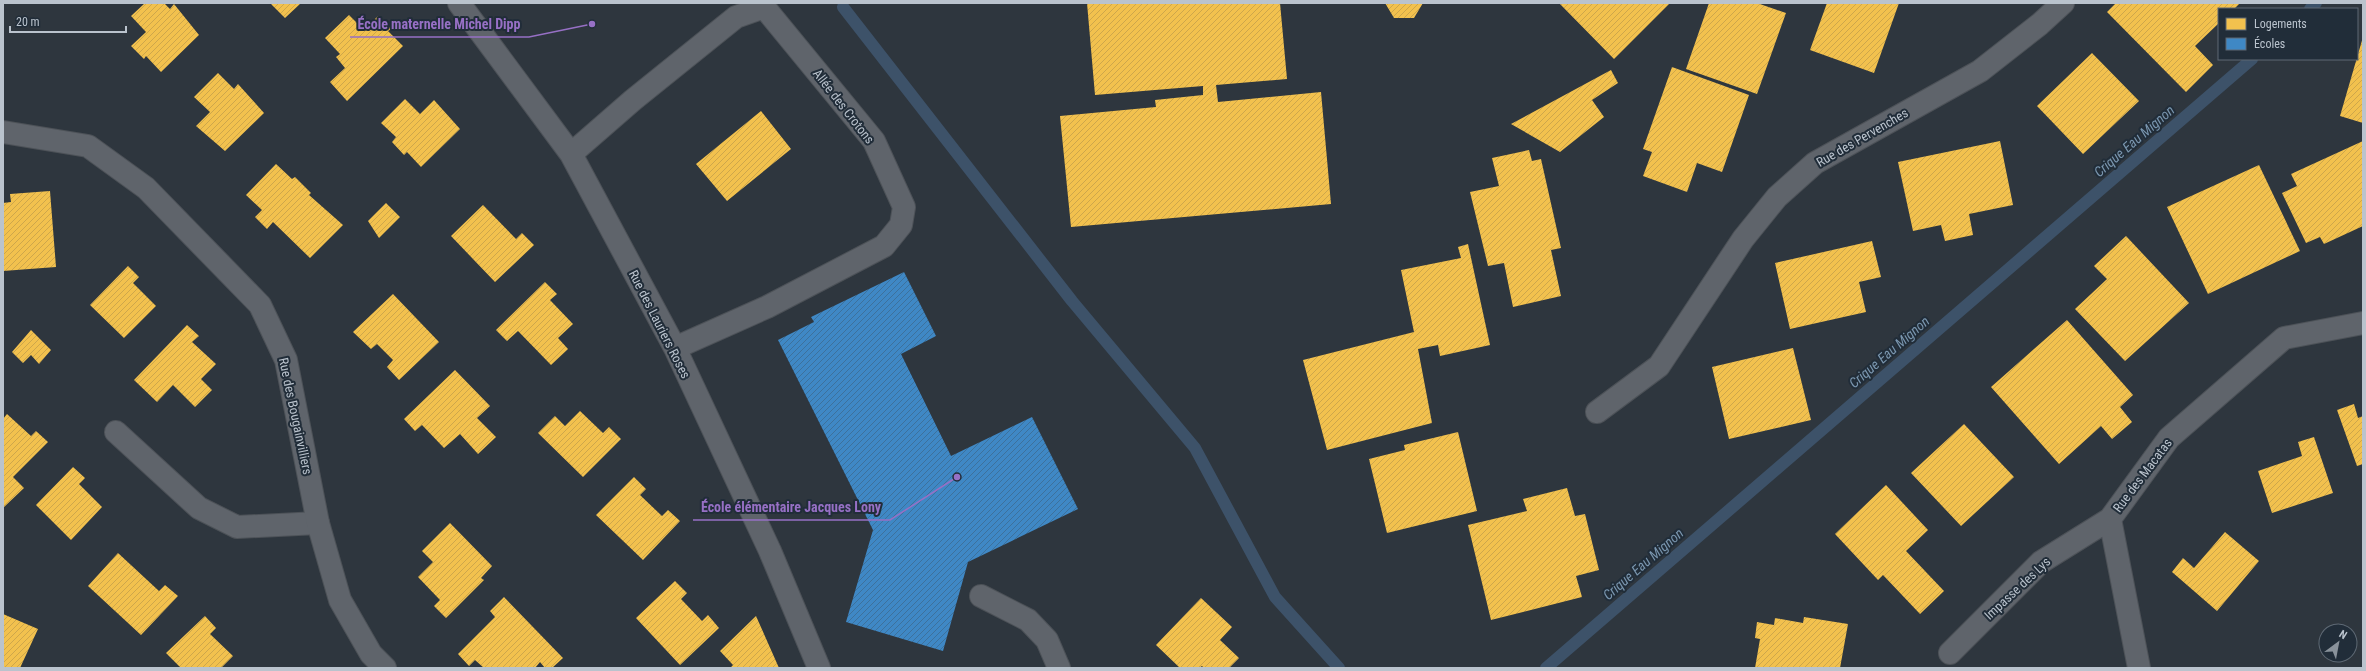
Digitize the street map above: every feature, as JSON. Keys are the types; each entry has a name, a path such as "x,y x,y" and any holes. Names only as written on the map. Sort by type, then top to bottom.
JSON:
{"street":[{"name":"Rue des Lauriers Roses","path":"459,3 571,154 675,348 770,551 819,668"},
{"name":"Rue des Pervenches","path":"1597,412 1659,366 1743,239 1777,197 1815,163 1980,70 2040,24 2063,3"},
{"name":"Allée des Crotons","path":"571,154 633,100 736,18 764,7 874,141 904,207 900,225 884,246 767,307 675,348"},
{"name":"Rue des Bougainvilliers","path":"3,132 88,146 146,188 260,305 286,360 318,523 340,600 371,654 386,668"},
{"name":"Rue des Macatas","path":"2139,668 2110,519 2169,438 2284,338 2363,323"},
{"path":"116,432 199,508 237,527 318,523"},
{"name":"Impasse des Lys","path":"1950,653 2041,562 2110,519"},
{"path":"981,596 1028,620 1047,640 1059,668"}],"building: Logements":[{"path":"145,3 164,3 170,9 174,4 199,35 161,72 146,56 144,59 131,46 146,32 131,16"},
{"path":"270,3 301,3 285,18"},
{"path":"1087,3 1280,3 1287,79 1216,85 1218,102 1321,92 1331,204 1071,227 1060,116 1156,107 1155,100 1203,95 1203,86 1095,95"},
{"path":"1385,3 1423,3 1414,18 1394,18"},
{"path":"1559,3 1670,3 1614,59"},
{"path":"1709,3 1757,3 1786,13 1757,94 1686,69"},
{"path":"1827,3 1899,3 1874,73 1810,50"},
{"path":"2116,3 2240,3 2235,8 2218,8 2218,24 2195,46 2213,65 2186,92 2107,12"},
{"path":"349,15 364,30 378,16 391,29 388,31 403,46 347,101 330,82 345,68 336,57 340,54 325,38"},
{"path":"2363,37 2363,123 2340,116 2356,60 2358,60 2358,54"},
{"path":"2092,53 2139,101 2083,154 2037,106"},
{"path":"1672,67 1749,95 1722,172 1697,163 1687,192 1643,176 1652,152 1643,149"},
{"path":"1611,70 1618,83 1592,100 1604,117 1560,152 1511,124"},
{"path":"218,73 234,89 238,84 264,113 225,151 196,126 210,112 194,97"},
{"path":"405,99 420,114 434,100 460,129 421,167 407,152 404,155 392,142 396,137 381,123"},
{"path":"761,111 791,149 727,201 696,164"},
{"path":"2000,141 2013,205 1969,214 1973,235 1945,241 1941,225 1913,231 1898,162"},
{"path":"2363,141 2363,226 2324,244 2320,237 2306,243 2282,193 2297,186 2291,174"},
{"path":"1529,150 1532,161 1541,159 1561,248 1551,250 1561,296 1513,307 1504,263 1488,266 1470,192 1499,186 1492,158"},
{"path":"276,164 292,179 295,177 311,193 309,195 343,225 310,258 273,222 267,229 255,217 262,210 246,195"},
{"path":"2259,165 2300,251 2208,294 2167,207"},
{"path":"50,191 56,267 3,271 3,203 11,202 10,194"},
{"path":"386,203 400,217 379,238 368,221"},
{"path":"483,205 516,239 522,233 534,245 495,282 451,236"},
{"path":"2126,236 2189,303 2125,361 2075,309 2107,279 2094,266"},
{"path":"1872,241 1881,277 1859,282 1866,312 1790,329 1775,263"},
{"path":"1468,244 1490,345 1440,356 1438,345 1418,349 1432,423 1327,450 1303,360 1414,332 1401,270 1461,258 1458,247"},
{"path":"128,266 139,277 133,283 156,306 124,338 90,305"},
{"path":"545,282 557,294 550,300 573,324 558,338 568,349 551,365 518,331 507,341 496,330"},
{"path":"393,294 439,342 399,380 387,367 393,360 377,344 371,349 353,332"},
{"path":"2067,320 2133,395 2120,407 2132,422 2112,439 2101,426 2059,464 1991,387"},
{"path":"187,325 199,336 192,342 216,364 201,379 212,390 195,407 173,385 157,402 134,380"},
{"path":"31,330 51,350 39,364 31,355 23,363 12,352"},
{"path":"1793,348 1811,420 1729,439 1712,367"},
{"path":"455,370 490,406 477,418 496,437 478,454 460,434 444,448 422,425 415,431 404,419"},
{"path":"2354,404 2358,418 2363,416 2363,464 2357,466 2337,410"},
{"path":"580,411 603,433 609,427 621,439 583,477 538,433 555,416 565,426"},
{"path":"7,414 31,436 36,431 48,442 13,477 24,488 3,508 3,419"},
{"path":"1964,424 2014,477 1961,526 1911,473"},
{"path":"1458,432 1477,511 1387,533 1369,459 1405,450 1404,445"},
{"path":"2314,437 2333,493 2272,513 2258,471 2302,456 2298,442"},
{"path":"73,467 85,478 79,484 102,507 71,540 36,505"},
{"path":"634,477 646,489 640,495 662,516 668,510 680,521 643,560 596,515"},
{"path":"1886,485 1928,530 1906,551 1944,591 1920,614 1883,575 1878,580 1835,534"},
{"path":"1567,488 1575,516 1585,514 1599,570 1576,576 1582,597 1491,620 1468,525 1527,511 1523,499"},
{"path":"450,523 492,566 481,578 484,580 446,618 434,606 440,600 418,577 433,562 422,551"},
{"path":"2225,532 2259,561 2217,611 2172,572 2183,558 2194,568"},
{"path":"118,553 159,591 165,585 178,596 141,635 88,586"},
{"path":"675,581 687,593 681,599 702,621 708,615 719,628 680,665 636,618"},
{"path":"504,597 563,658 552,668 545,668 540,662 535,668 484,668 475,660 469,666 458,654 495,617 490,611"},
{"path":"1201,598 1232,627 1220,640 1239,658 1229,668 1204,668 1202,666 1199,668 1180,668 1156,645"},
{"path":"3,614 38,629 20,668 3,668"},
{"path":"205,616 216,628 210,634 233,656 221,668 181,668 166,653"},
{"path":"756,616 779,668 730,668 733,665 720,651"},
{"path":"1804,617 1848,624 1840,668 1755,668 1760,639 1755,638 1757,622 1774,625 1775,618 1803,623"}],"building: Écoles":[{"path":"904,272 936,336 901,354 951,456 1032,417 1078,509 968,562 943,651 846,622 873,530 778,340 814,322 811,317"}],"waterway":[{"name":"Crique Eau Mignon","path":"2311,8 2316,3"},
{"path":"843,7 1072,301 1195,448 1275,597 1339,668"},
{"name":"Crique Eau Mignon","path":"1546,668 2251,60"}],"place":[{"name":"École maternelle Michel Dipp","path":"592,24"},
{"name":"École élémentaire Jacques Lony","path":"957,477"}]}
